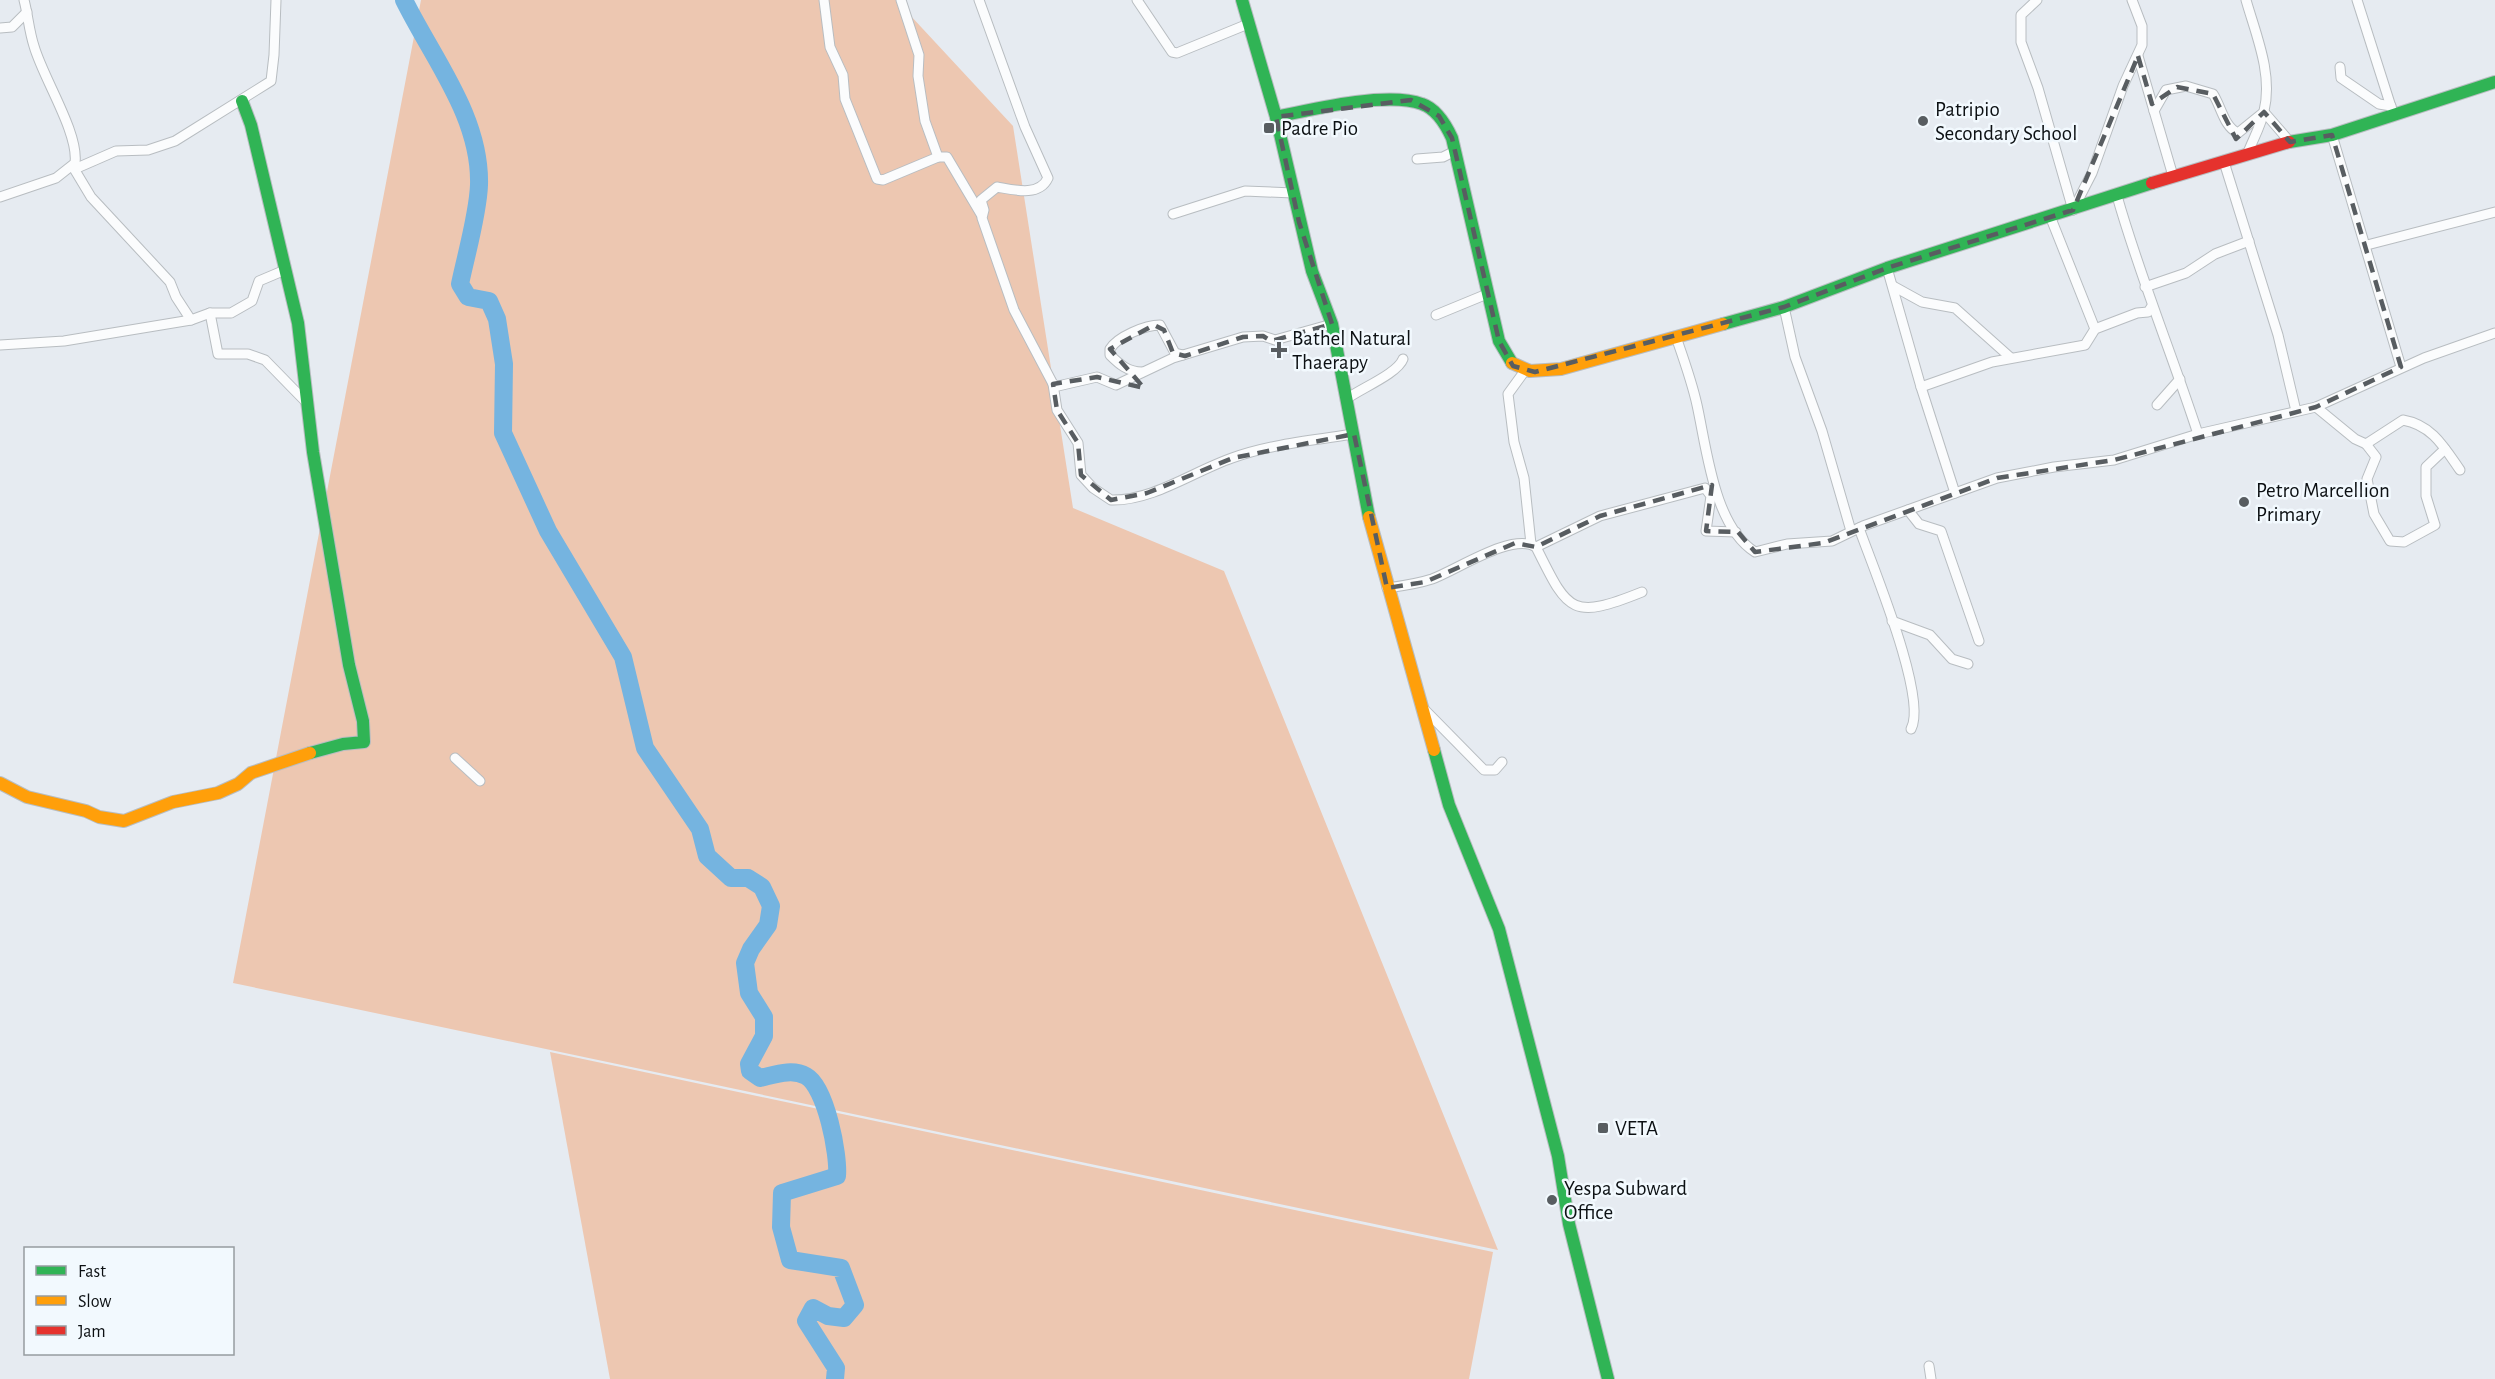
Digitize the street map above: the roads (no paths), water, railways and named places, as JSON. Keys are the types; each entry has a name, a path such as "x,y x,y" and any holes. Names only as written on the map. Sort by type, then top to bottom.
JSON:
{"street":[{"path":"24,0 33,44 76,155 75,167 91,197 170,282 176,297 191,320"},
{"path":"0,197 56,178 75,167 116,151 148,150 175,141 243,101 271,81 276,0"},
{"path":"824,0 830,47 843,75 845,99 877,179 883,180 938,157 949,159 982,216 1014,310 1053,384 1057,410 1079,447 1082,475 1093,488 1111,500 1147,493 1233,458 1275,447 1354,434"},
{"path":"901,0 919,55 925,120 938,157"},
{"path":"979,0 1025,127 1048,178 1043,185 1026,192 997,187 981,200 984,210 982,216"},
{"path":"1137,0 1172,52 1177,53 1248,24"},
{"path":"1242,0 1276,117 1312,270 1332,324 1348,398 1371,529 1449,804 1499,929 1558,1156 1569,1224 1608,1379"},
{"path":"2037,0 2021,15 2021,42 2038,88 2073,210"},
{"path":"2073,210 2092,173 2123,86 2138,56 2143,33 2132,0"},
{"path":"2246,0 2266,75 2264,112 2247,155"},
{"path":"2356,0 2392,109"},
{"path":"0,28 12,27 27,12"},
{"path":"2138,56 2173,176"},
{"path":"2340,67 2341,78 2379,104 2392,109"},
{"path":"1276,117 1358,104 1416,101 1440,116 1448,128 1455,151 1487,294 1503,352 1511,364 1524,372 1561,369 1784,307 1887,268 2117,196 2173,176 2290,142 2332,135 2392,109 2495,82"},
{"path":"2154,111 2166,90 2186,86 2213,94 2230,128 2238,133 2264,112"},
{"path":"0,783 27,797 86,811 99,817 124,821 173,802 218,792 238,784 251,773 294,757 343,744 364,742 363,722 349,665 313,452 298,323 251,125 243,101"},
{"path":"2264,112 2290,142"},
{"path":"2332,135 2402,367"},
{"path":"1417,159 1443,157 1455,151"},
{"path":"2224,162 2284,355 2296,411"},
{"path":"1173,214 1245,191 1293,193"},
{"path":"2117,196 2145,287 2198,434"},
{"path":"2367,245 2495,212"},
{"path":"2050,216 2095,329"},
{"path":"2145,287 2189,271 2212,255 2249,241"},
{"path":"1887,268 1921,387 1955,493"},
{"path":"0,345 64,341 191,320 210,313 231,313 252,301 259,281 285,270"},
{"path":"1893,286 1922,302 1955,308 2011,358"},
{"path":"1436,315 1487,294"},
{"path":"1921,387 1975,367 2085,345 2095,329 2137,313 2148,312 2152,306"},
{"path":"1784,307 1795,357 1855,529 1905,660 1917,719 1911,729"},
{"path":"210,313 218,354 248,354 265,360 307,403"},
{"path":"1053,384 1058,386 1098,377 1116,385 1173,358 1243,337 1263,336 1275,340 1332,324"},
{"path":"1144,372 1132,372 1117,361 1110,353 1112,345 1143,328 1160,325 1175,353 1185,356"},
{"path":"1676,338 1696,400 1722,509 1732,530 1737,532 1744,543 1755,552 1787,544 1823,543 1855,529 2005,476 2114,460 2198,434 2316,406 2452,346 2495,333"},
{"path":"1348,398 1372,382 1392,374 1403,359"},
{"path":"1524,372 1508,394 1514,442 1524,478 1534,545 1561,595 1577,606 1605,607 1642,592"},
{"path":"2157,405 2180,379"},
{"path":"2316,406 2355,439 2366,444 2376,457 2367,479 2374,514 2390,541 2404,542 2435,525 2426,496 2426,467 2445,448"},
{"path":"2366,444 2403,420 2421,423 2445,448 2460,470"},
{"path":"1387,588 1425,582 1515,543 1534,545 1600,516 1705,488 1711,496 1706,531 1737,532"},
{"path":"1908,510 1919,524 1941,531 1979,641"},
{"path":"1892,621 1929,635 1952,659 1968,664"},
{"path":"1423,708 1484,770 1495,770 1502,762"},
{"path":"455,758 480,781"},
{"path":"1929,1365 1931,1379"}],"waterway":[{"path":"404,0 464,112 478,160 478,196 460,284 468,297 489,301 497,319 504,364 503,433 548,531 623,657 645,748 700,829 707,856 731,878 748,878 762,887 771,906 768,925 751,949 745,963 749,993 764,1017 764,1036 749,1064 750,1071 760,1078 789,1072 806,1076 820,1093 830,1122 836,1153 837,1176 782,1193 781,1227 790,1260 841,1268 855,1305 844,1318 828,1316 813,1308 806,1321 836,1368 835,1379"}],"place":[{"name":"Patripio Secondary School","path":"1923,121"},
{"name":"Padre Pio","path":"1269,128"},
{"name":"Bathel Natural Thaerapy","path":"1279,350"},
{"name":"Petro Marcellion Primary","path":"2244,502"},
{"name":"VETA","path":"1603,1128"},
{"name":"Yespa Subward Office","path":"1552,1200"}]}
